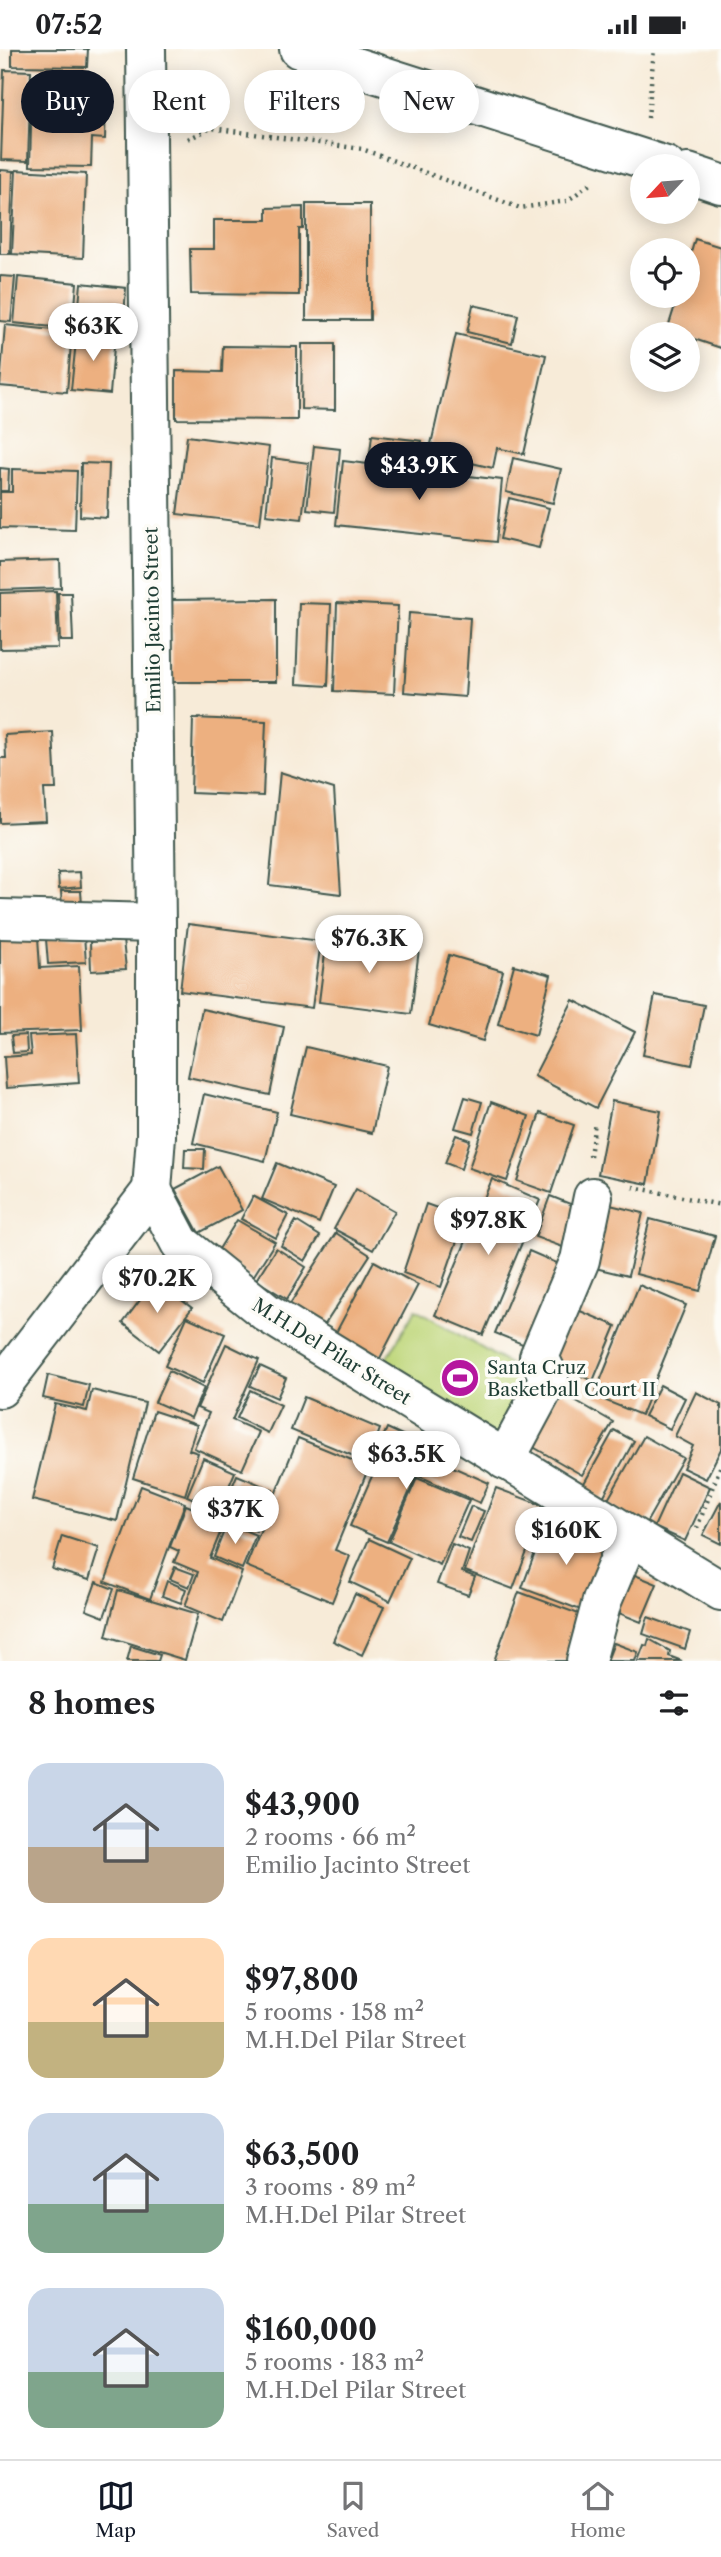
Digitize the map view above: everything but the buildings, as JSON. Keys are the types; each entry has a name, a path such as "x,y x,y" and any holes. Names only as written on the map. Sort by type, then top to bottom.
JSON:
{"street":[{"name":"Emilio Jacinto Street","path":"146,49 156,923 156,1136 152,1191"},
{"path":"299,49 629,154"},
{"path":"700,177 721,184"},
{"path":"0,919 156,923"},
{"path":"505,1460 549,1378 539,1357 580,1260 603,1182"},
{"path":"0,1388 152,1191"},
{"name":"M.H.Del Pilar Street","path":"152,1191 180,1243 267,1313 721,1591"},
{"path":"586,1661 602,1601 629,1537"}],"path":[{"path":"147,159 211,128 362,149 520,208 567,201 629,154 647,134 654,49"},
{"path":"594,1122 603,1182 721,1205"},
{"path":"682,1569 721,1465"}],"green space":[{"name":"Santa Cruz Basketball Court II","path":"416,1309 542,1384 504,1448 379,1372"}],"place":[{"name":"Santa Cruz Basketball Court II","path":"460,1378"}]}
